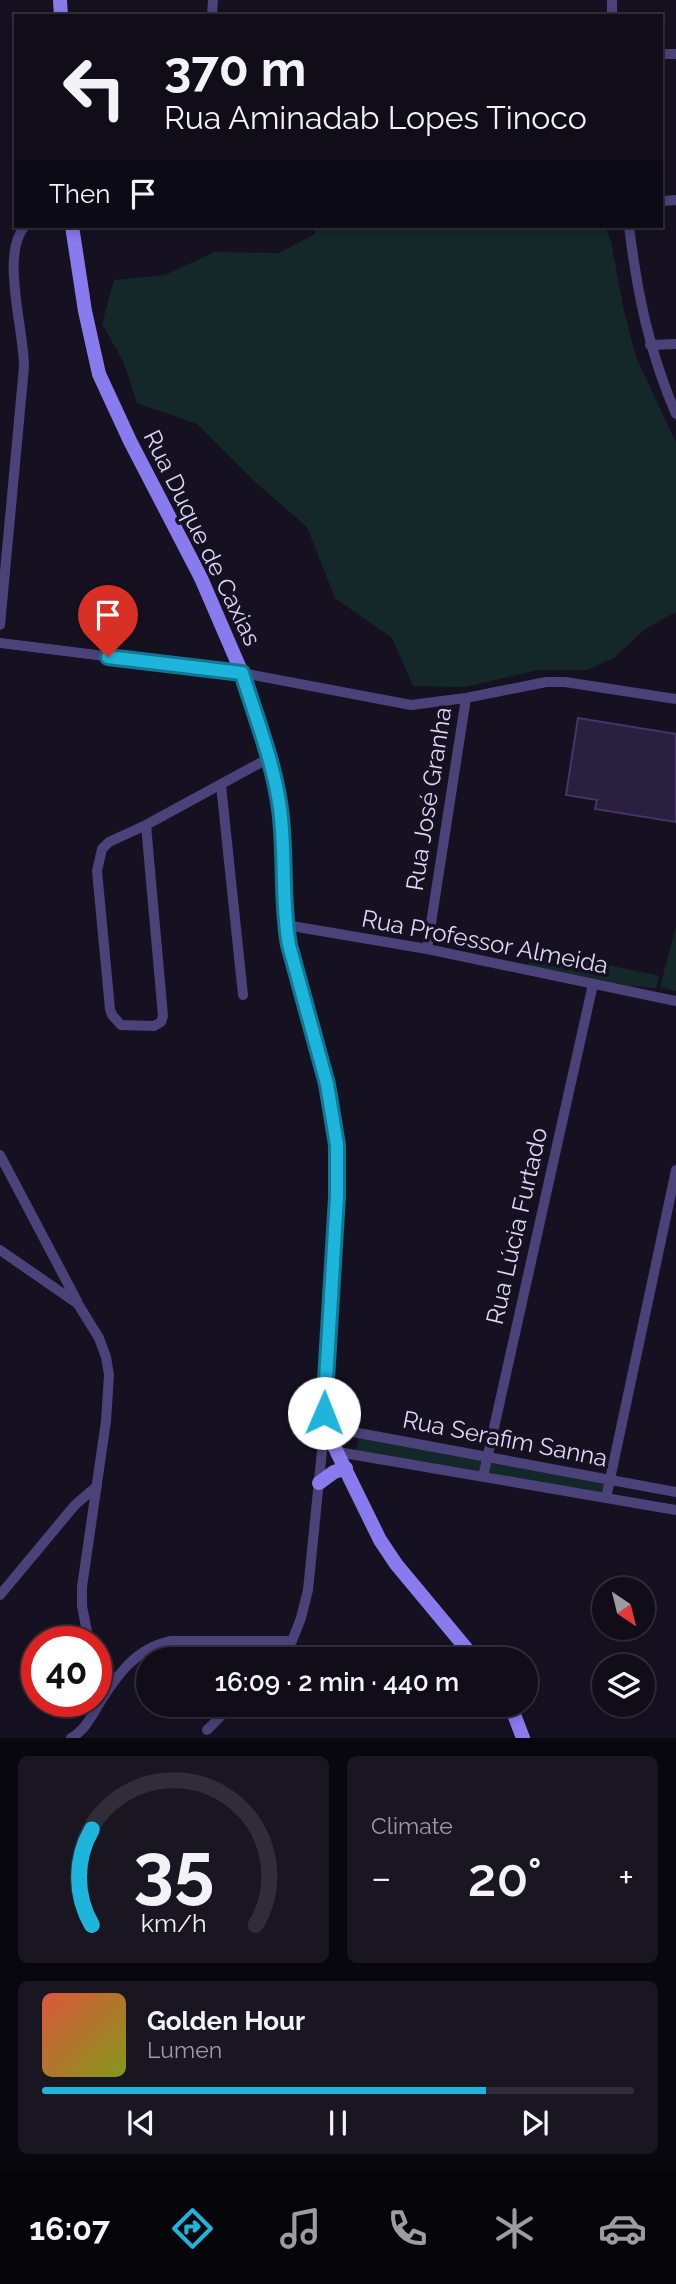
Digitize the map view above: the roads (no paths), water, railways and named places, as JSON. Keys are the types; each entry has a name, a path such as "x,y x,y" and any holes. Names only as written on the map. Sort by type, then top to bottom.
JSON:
{"street":[{"path":"0,625 24,367 24,348 11,262 13,246 24,228"},
{"name":"Rua Duque de Caxias","path":"72,228 85,310 99,374 130,441 187,548 242,673 269,758 280,813 286,925 295,969 327,1084 337,1145 337,1197 323,1402 326,1427 380,1539 396,1564 465,1647"},
{"path":"629,228 636,280 650,345 676,414"},
{"path":"650,345 676,344"},
{"path":"0,643 242,673 411,705 466,698 546,681 676,699"},
{"name":"Rua José Granha","path":"427,948 466,698"},
{"path":"146,825 163,1016 162,1022 154,1026 121,1025 111,1016 110,1009 97,871 102,849 109,842 146,825 269,758"},
{"path":"221,785 243,995"},
{"name":"Rua Professor Almeida","path":"286,925 427,948 676,1001"},
{"name":"Rua Lúcia Furtado","path":"483,1477 593,984"},
{"path":"0,1155 99,1339 106,1357 109,1375 106,1421 82,1587 86,1626"},
{"path":"606,1497 676,1170"},
{"path":"0,1250 78,1304"},
{"path":"287,1647 292,1641 301,1618 308,1590 321,1451 326,1427"},
{"name":"Rua Serafim Sanna","path":"326,1427 676,1492"},
{"name":"Rua Serafim Sanna","path":"338,1452 676,1510"},
{"path":"319,1483 334,1472 346,1468"},
{"path":"0,1595 75,1505 97,1486"},
{"path":"112,1686 130,1661 156,1644 171,1641 292,1641"},
{"path":"71,1738 91,1717"},
{"path":"206,1730 220,1717"},
{"path":"515,1717 523,1738"}]}
